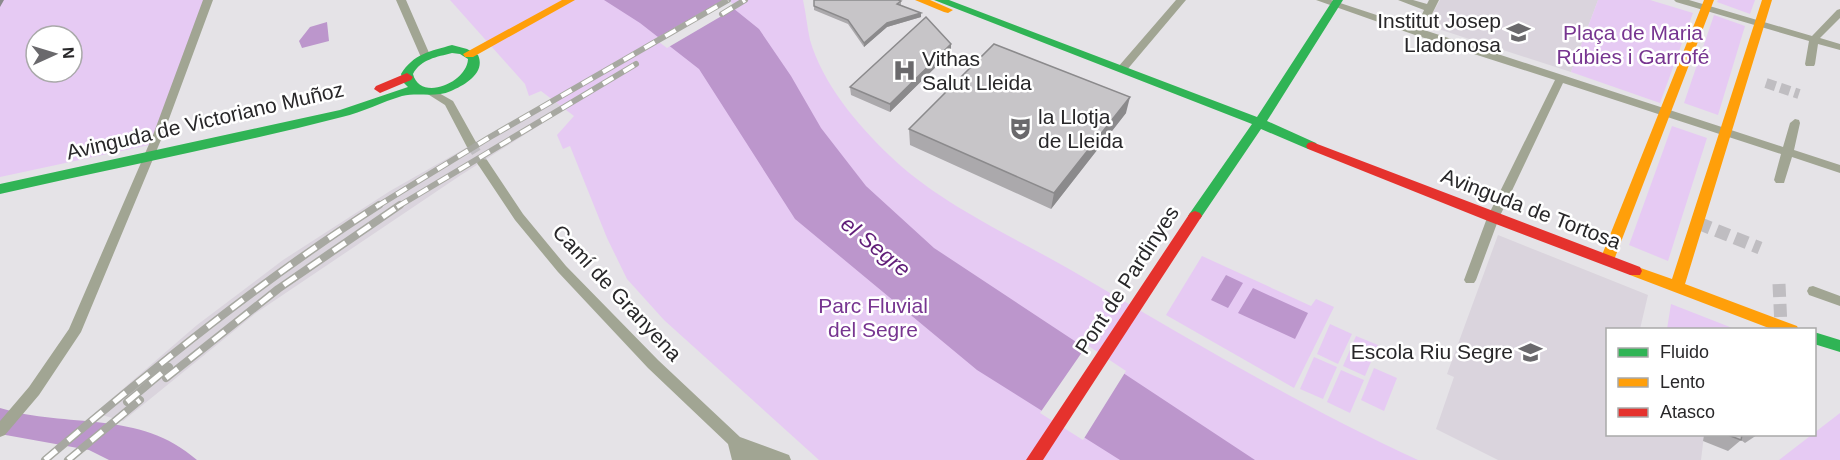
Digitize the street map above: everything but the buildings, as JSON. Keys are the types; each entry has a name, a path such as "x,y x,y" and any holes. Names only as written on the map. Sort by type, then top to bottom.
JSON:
{"street":[{"path":"0,431 19,410 74,332 151,150 208,0"},
{"path":"401,0 425,55"},
{"path":"469,54 570,0"},
{"name":"Avinguda de Tortosa","path":"920,0 1144,88 1224,117 1258,124"},
{"name":"Avinguda de Tortosa","path":"939,0 1230,110 1258,124 1493,218 1677,285 1786,328"},
{"path":"1122,69 1181,0"},
{"path":"1322,0 1337,2 1418,33 1840,169"},
{"path":"1402,0 1432,4 1418,33"},
{"path":"1679,0 1707,4 1840,48"},
{"path":"1677,285 1727,133 1767,0"},
{"name":"Pont de Pardinyes","path":"1034,460 1337,2"},
{"path":"1607,260 1707,4"},
{"path":"1810,64 1814,39 1840,12"},
{"path":"449,103 456,85 471,73 475,64 469,54 452,49 425,55 411,66 407,77 410,84 449,103 471,144"},
{"name":"Avinguda de Victoriano Muñoz","path":"0,189 341,103 391,86 407,77"},
{"path":"1470,280 1493,218 1560,79"},
{"name":"Avinguda de Victoriano Muñoz","path":"0,178 342,113 399,93 456,85"},
{"path":"1780,180 1795,123"},
{"name":"Camí de Granyena","path":"483,163 519,217 562,269 653,364 735,441 784,460"},
{"path":"1813,291 1840,301"},
{"path":"1816,338 1840,346"},
{"path":"735,441 739,460"},
{"path":"752,460 767,455"}],"shaded area":[{"name":"Institut Josep Lladonosa","path":"1440,0 1598,0 1571,72 1426,25"},
{"path":"552,99 565,109 461,175 256,313 123,421 95,413 197,325 283,260 390,191"},
{"name":"Escola Riu Segre","path":"1498,235 1648,295 1640,328 1606,328 1606,436 1704,436 1701,460 1498,460 1436,429 1454,377 1447,374"}],"green space":[{"path":"0,0 208,0 154,144 0,177"},
{"name":"Parc Fluvial del Segre","path":"450,0 803,0 810,40 832,87 877,143 909,173 954,205 1245,371 1418,460 819,460 664,320 627,279 607,238 570,146 563,149 557,135 574,116 541,91 529,96 525,84"},
{"name":"Plaça de Maria Rúbies i Garrofé","path":"1598,0 1650,0 1693,13 1660,103 1571,72"},
{"path":"1718,0 1755,0 1750,14 1717,2"},
{"path":"1714,15 1745,26 1718,115 1684,103"},
{"path":"1672,126 1707,138 1668,261 1629,245"},
{"path":"1202,256 1311,306 1316,299 1334,307 1294,388 1166,315"},
{"path":"1671,304 1732,328 1667,328"},
{"path":"1330,324 1352,334 1338,364 1317,354"},
{"path":"1356,336 1378,345 1365,376 1343,366"},
{"path":"1314,357 1337,367 1323,399 1300,389"},
{"path":"1374,368 1397,378 1384,411 1361,400"},
{"path":"1341,370 1364,380 1350,413 1327,402"},
{"path":"1840,413 1840,460 1779,460 1810,436 1816,436 1816,431"}],"water":[{"name":"el Segre","path":"604,0 723,0 759,29 791,76 821,128 866,186 934,248 1255,460 1120,460 977,370 795,219 699,69 640,23"},
{"path":"327,22 329,41 302,48 299,41 310,27"},
{"path":"1226,275 1243,283 1228,308 1211,300"},
{"path":"1253,288 1308,313 1295,339 1238,313"},
{"path":"0,408 51,418 127,427 151,433 175,444 197,460 109,460 89,450 0,434"}],"pier":[{"path":"723,0 728,0 737,7 667,48 655,39"},
{"path":"1087,345 1126,371 1083,440 1040,413"}],"tunnel":[{"path":"1766,83 1799,94"},
{"path":"471,144 483,163"},
{"path":"1698,223 1760,248"},
{"path":"1779,284 1781,326"}],"railway":[{"path":"376,207 490,137 728,0"},
{"path":"722,14 745,0"},
{"path":"398,207 636,64"},
{"path":"45,460 126,392 249,295 379,205"},
{"path":"166,378 278,289 398,207"},
{"path":"127,402 169,367"},
{"path":"68,460 140,400"}],"traffic: fast":[{"path":"939,0 1230,110 1312,146"},
{"path":"1195,216 1268,110 1338,0"},
{"path":"452,49 463,51 474,58 471,71 462,81 445,89 430,91 417,89 409,82 407,74 412,64 427,56 452,49"},
{"path":"0,189 342,113 399,93 418,89"},
{"path":"1816,339 1840,346"}],"traffic: slow":[{"path":"469,54 570,0"},
{"path":"920,0 948,10"},
{"path":"1607,260 1709,0"},
{"path":"1677,286 1767,0"},
{"path":"1635,271 1787,328"}],"traffic: jam":[{"path":"380,89 407,77"},
{"path":"1312,146 1493,218 1635,271"},
{"path":"1034,460 1195,216"}],"place":[{"name":"Institut Josep Lladonosa","path":"1519,33"},
{"name":"Vithas Salut Lleida","path":"904,71"},
{"name":"la Llotja de Lleida","path":"1020,129"},
{"name":"Escola Riu Segre","path":"1531,352"}]}
